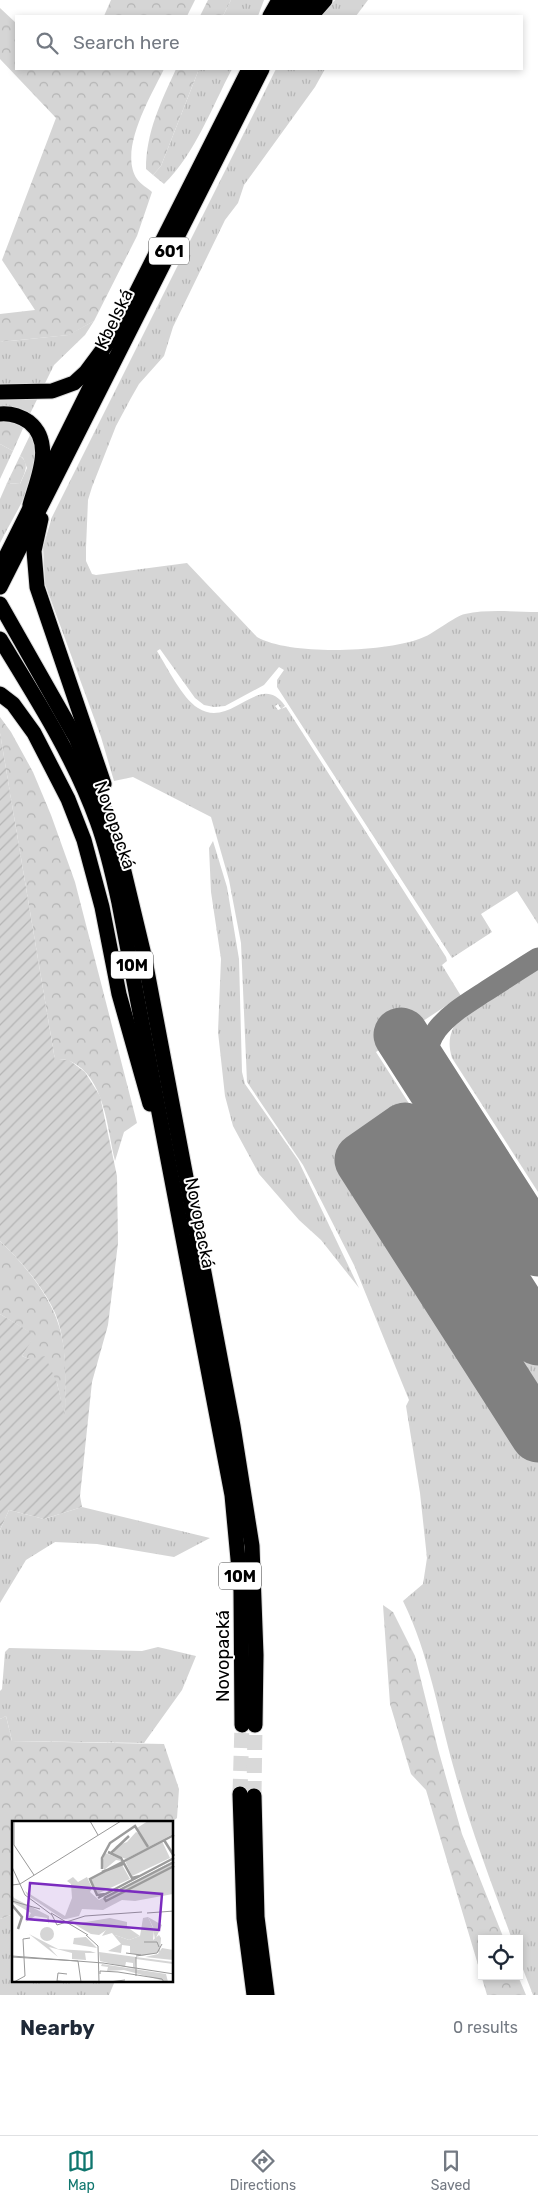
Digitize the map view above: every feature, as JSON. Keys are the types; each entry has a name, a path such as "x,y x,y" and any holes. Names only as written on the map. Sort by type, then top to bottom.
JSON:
{"highway":[{"path":"271,15 279,0"},
{"path":"283,15 294,0"},
{"path":"297,15 308,0"},
{"path":"312,15 325,0"},
{"name":"Kbelská","path":"118,329 247,77 260,70"},
{"path":"247,77 265,70"},
{"name":"Kbelská","path":"0,587 51,489 247,77"},
{"path":"0,392 40,392 60,389 74,383 86,372 118,329"},
{"path":"0,414 13,415 24,419 38,433 43,445 43,460 30,505"},
{"name":"10M","path":"51,489 34,551 36,579 44,610 82,715 114,816 127,880"},
{"name":"10M","path":"0,604 76,738 99,794 127,880"},
{"name":"Novopacká","path":"0,639 59,740 87,796 111,867 177,1199 220,1429 236,1530 249,1725 255,1593 252,1546 245,1495 146,964 127,880"},
{"name":"10M","path":"0,694 13,704 34,733 68,799 84,840 102,907 121,1001 177,1199"},
{"path":"254,1995 244,1918 247,1795 257,1917 267,1995"}],"main road":[{"name":"Kbelská","path":"0,565 118,329"}],"green space":[{"path":"111,0 195,0 188,15 104,15"},
{"path":"208,0 231,0 224,15 200,15"},
{"path":"231,0 264,0 258,15 224,15"},
{"path":"335,0 368,0 357,15 322,15"},
{"path":"0,8 15,22 15,70 164,70 138,123 131,153 132,167 138,181 152,192 137,236 94,321 69,335 0,342 0,314 35,310 2,260 56,118 0,59"},
{"path":"176,70 199,70 161,166 153,175 146,169 147,155 155,118"},
{"path":"199,70 232,70 194,144 185,159 164,184 153,175 161,166"},
{"path":"276,70 324,70 315,87 244,185 238,203 225,220 173,327 164,356 139,384 116,426 88,500 86,561 92,574 96,575 187,563 257,637 272,643 291,647 337,650 383,647 425,637 460,615 492,611 538,612 538,924 517,891 481,914 492,932 452,958 277,687 277,680 284,670 279,667 264,685 225,706 214,707 204,705 195,698 160,649 157,651 186,697 198,708 210,713 222,712 255,696 266,694 275,696 285,706 281,709 286,707 446,957 447,961 442,965 461,996 376,1052 538,1305 538,1995 533,1995 523,1969 523,1935 511,1935 474,1833 460,1791 420,1642 403,1601 423,1584 427,1558 420,1493 406,1406 409,1400 354,1265 303,1165 247,1082 241,943 229,880 211,817 133,777 114,781 101,737 45,584 43,547 52,517","holes":["278,704 281,709 278,710 275,706"]},
{"path":"94,321 85,335 54,365 24,426 0,419 0,342 68,335"},
{"path":"0,419 7,419 24,426 13,451 0,444"},
{"path":"31,433 36,461 33,475 28,489 0,543 0,499 7,483 20,484 27,468 23,458 20,456"},
{"path":"0,444 13,451 0,479"},
{"path":"20,456 26,466 20,484 7,483"},
{"path":"0,717 11,732 33,772 75,882 137,1123 124,1132 115,1161 103,1105 91,1079 82,1069 70,1061 55,1060 0,733"},
{"path":"0,733 55,1060 69,1060 85,1072 100,1096 117,1176 118,1243 108,1325 92,1382 80,1496 82,1507 44,1519 9,1510 0,1530 0,1314 35,1335 22,1356 29,1359 45,1356 57,1383 65,1416 65,1361 60,1328 51,1304 36,1281 0,1241"},
{"path":"213,841 227,887 239,959 242,1072 245,1084 298,1160 359,1288 321,1240 299,1220 259,1174 233,1126 225,1096 218,1032 221,959 211,892 209,848"},
{"path":"538,968 538,1192 452,1058 450,1042 453,1027 459,1018"},
{"path":"0,1241 35,1280 55,1314 64,1348 65,1419 57,1383 29,1359 22,1356 34,1335 0,1314"},
{"path":"82,1507 210,1538 174,1557 97,1544 55,1542 26,1560 0,1603 0,1530 9,1510 44,1519"},
{"path":"383,1605 393,1612 415,1656 438,1749 462,1834 502,1935 478,1935 478,1965 426,1790 411,1774 390,1704"},
{"path":"158,1647 196,1656 182,1690 144,1743 12,1741 6,1716 0,1719 0,1691 2,1689 5,1652 9,1648 142,1651"},
{"path":"6,1716 12,1741 164,1744 179,1789 177,1818 173,1821 12,1821 12,1915 0,1919 0,1719"},
{"path":"12,1915 12,1982 115,1982 109,1995 0,1995 0,1919"},
{"path":"483,1980 520,1980 526,1995 487,1995"}],"taxiway":[{"path":"476,1149 433,1082 428,1066 428,1052 431,1039 438,1028 459,1009 538,958"}],"runway":[{"path":"401,1035 538,1249"},
{"path":"538,1338 405,1130 362,1160 538,1435"}],"tunnel":[{"path":"240,1794 242,1725"},
{"path":"254,1796 255,1725"}]}
